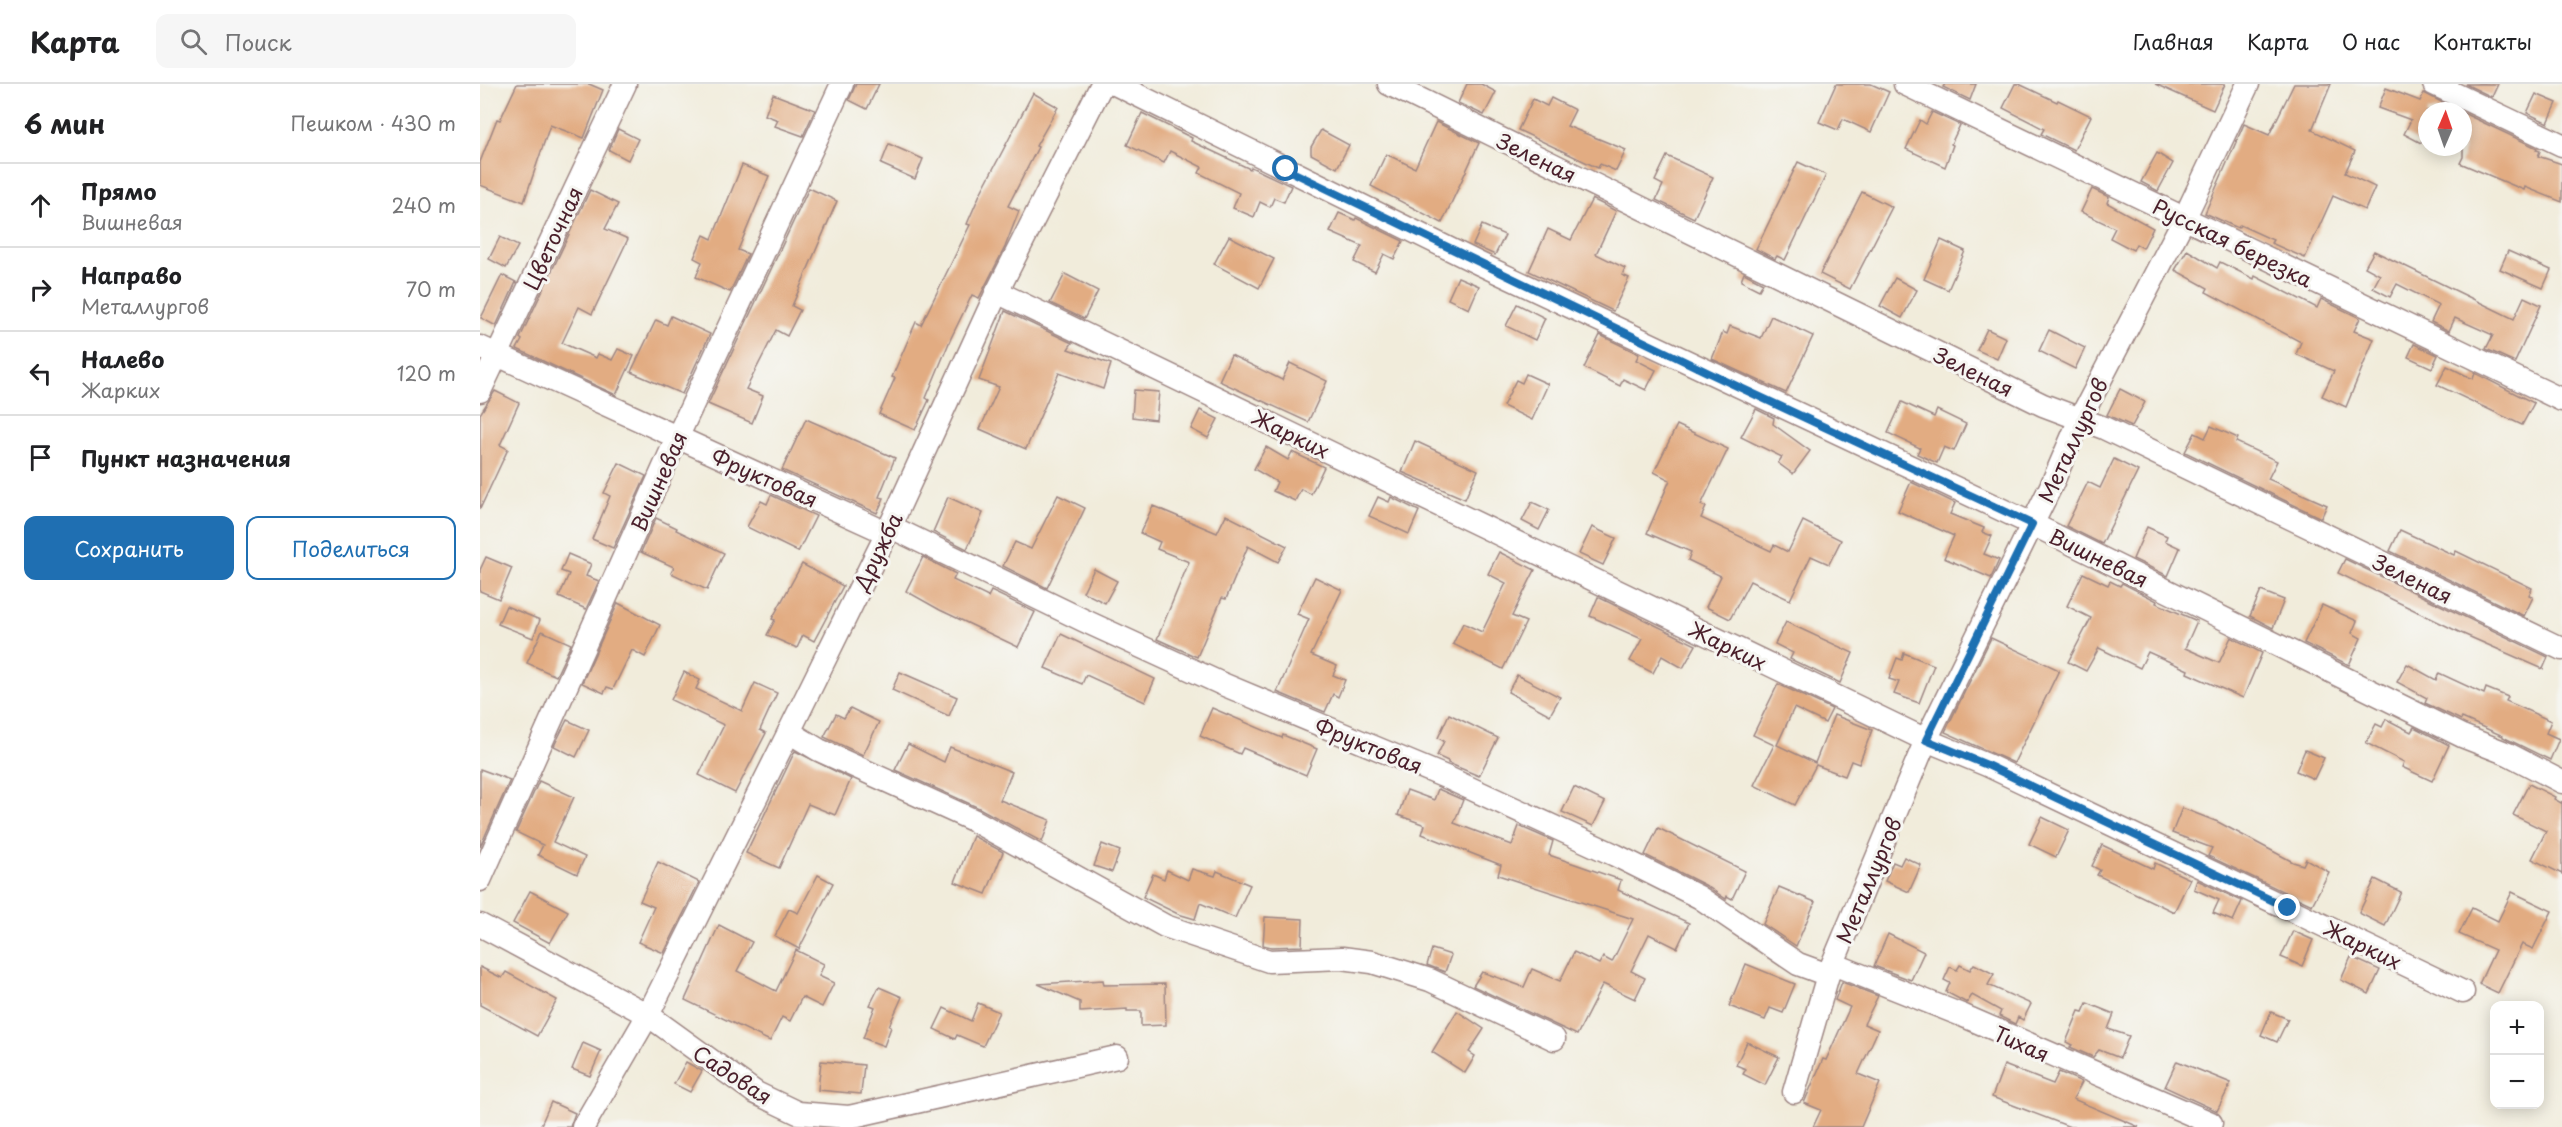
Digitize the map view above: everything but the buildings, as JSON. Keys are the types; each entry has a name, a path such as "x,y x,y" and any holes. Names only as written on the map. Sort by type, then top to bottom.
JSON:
{"street":[{"name":"Цветочная","path":"480,391 489,351 625,84"},
{"name":"Вишневая","path":"480,880 678,438 842,84"},
{"name":"Дружба","path":"584,1127 648,1015 789,732 888,529 996,292 1102,84"},
{"name":"Вишневая","path":"1115,84 1480,264 2032,524 2440,726 2508,754 2562,782"},
{"name":"Зеленая","path":"1389,84 2043,405 2080,418 2562,649"},
{"name":"Русская березка","path":"1905,84 2562,400"},
{"name":"Металлургов","path":"1794,1092 1830,969 1926,740 2032,524 2080,418 2184,219 2248,84"},
{"path":"2434,84 2562,145"},
{"name":"Жарких","path":"996,292 1926,740 1987,765 2463,992"},
{"name":"Фруктовая","path":"489,351 678,438 888,529 1220,683 1448,778 1615,855 1699,897 1798,964 1830,969"},
{"path":"789,732 819,750 973,820 1165,926 1269,961 1342,958 1372,962 1430,980 1554,1039"},
{"name":"Садовая","path":"480,925 648,1015 756,1093 798,1113 813,1116 849,1117 1117,1057"},
{"name":"Тихая","path":"1830,969 1943,1008 2211,1123"}],"route":[{"path":"1286,169 1709,373 2032,524 1926,740 1987,765 2288,908"}]}
